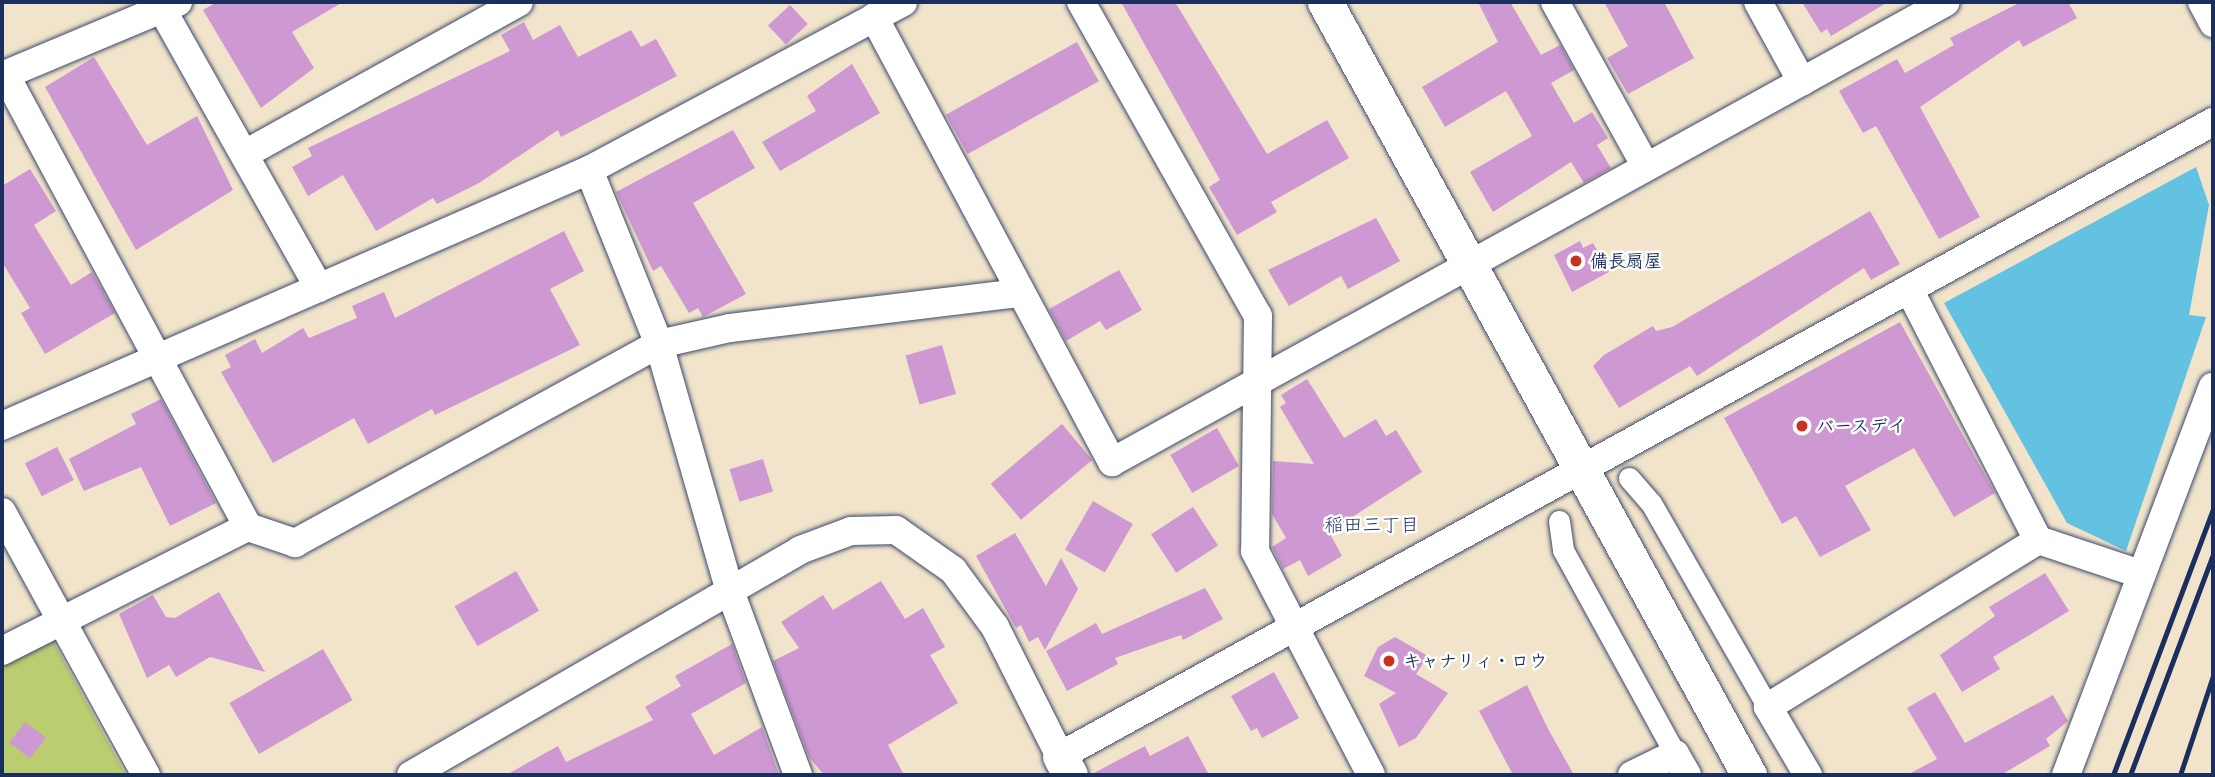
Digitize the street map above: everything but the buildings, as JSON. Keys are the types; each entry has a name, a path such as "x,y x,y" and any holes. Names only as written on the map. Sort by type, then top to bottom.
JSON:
{"street":[{"path":"245,154 519,2"},
{"path":"2,426 589,170 903,2"},
{"path":"1081,2 1258,316 1254,385 1255,551 1371,775"},
{"path":"1325,2 1749,775"},
{"path":"1555,2 1646,167"},
{"path":"1758,2 1802,82"},
{"path":"874,17 1112,462 1946,2"},
{"path":"2202,2 2213,23"},
{"path":"319,288 245,154 170,6 3,75 248,527 295,543 659,344 730,328 1020,293"},
{"path":"411,775 800,550 851,531 896,530 953,570 995,627 1065,766 1292,627 2213,122"},
{"path":"589,170 659,344 730,592 798,775"},
{"path":"1909,289 2038,540 2140,574"},
{"path":"2065,774 2213,387"},
{"path":"1629,478 1651,503 1808,775"},
{"path":"2,512 146,775"},
{"path":"1559,521 1563,550 1681,765 1632,775"},
{"path":"2,651 248,527"},
{"path":"1768,707 2038,540"}],"green space":[{"path":"53,641 126,775 2,775 2,666"}],"water":[{"path":"2196,167 2209,205 2189,315 2206,317 2126,551 2067,523 1944,303"}],"railway":[{"path":"2113,775 2213,509"},
{"path":"2130,775 2213,554"},
{"path":"2180,775 2213,676"}],"place":[{"name":"備長扇屋","path":"1576,261"},
{"name":"バースデイ","path":"1802,426"},
{"name":"キャナリィ・ロウ","path":"1389,661"}],"district":[{"name":"稲田三丁目","path":"1372,525"}]}
